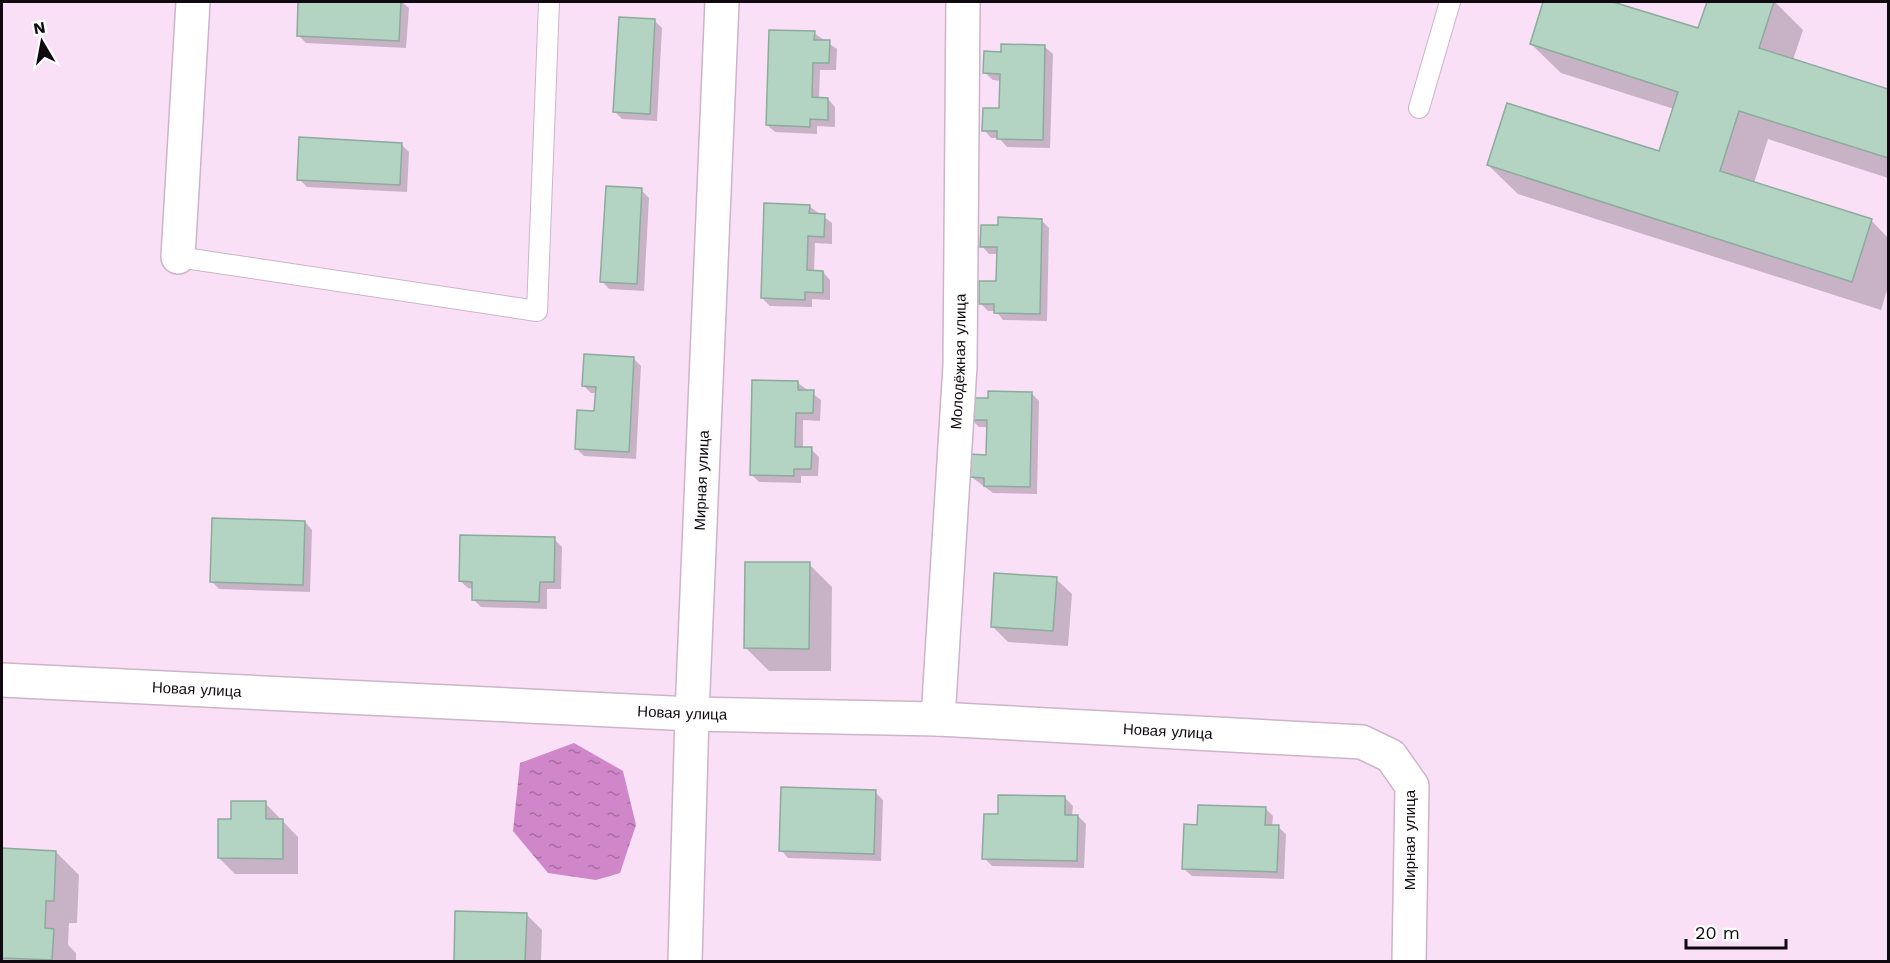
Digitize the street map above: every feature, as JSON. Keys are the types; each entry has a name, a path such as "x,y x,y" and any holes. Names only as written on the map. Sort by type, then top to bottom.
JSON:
{"street":[{"path":"178,257 193,2"},
{"name":"Мирная улица","path":"685,962 692,714 722,2"},
{"name":"Молодёжная улица","path":"938,719 960,366 963,2"},
{"name":"Новая улица","path":"2,680 692,714 938,719 1362,742"},
{"name":"Мирная улица","path":"1362,742 1391,756 1412,786 1409,962"}],"lane":[{"path":"178,257 537,311 549,2"},
{"path":"1419,108 1450,2"}],"water":[{"path":"574,743 623,771 636,825 620,873 596,880 548,873 513,831 520,763"}],"building":[{"path":"298,2 401,2 399,41 297,36"},
{"path":"1543,2 1613,2 1698,28 1707,2 1774,2 1759,48 1888,89 1888,158 1739,111 1720,171 1872,219 1852,282 1487,165 1507,103 1659,151 1678,92 1530,44"},
{"path":"619,17 655,19 650,114 613,112"},
{"path":"769,30 815,31 814,40 830,40 829,63 813,63 812,97 828,98 828,120 810,119 810,127 766,125"},
{"path":"1001,44 1045,45 1043,140 997,139 997,131 982,131 983,108 999,108 1000,74 983,73 984,51 1001,52"},
{"path":"299,137 402,143 400,185 297,180"},
{"path":"606,186 642,188 637,284 600,282"},
{"path":"764,203 810,205 809,213 825,214 824,237 808,236 807,270 823,271 823,293 805,292 805,300 761,298"},
{"path":"998,217 1042,219 1040,314 994,313 994,304 979,304 979,281 996,281 997,247 980,247 981,225 998,225"},
{"path":"584,354 634,357 629,452 575,449 577,410 594,411 596,387 582,386"},
{"path":"752,380 798,381 798,390 814,390 813,413 796,413 795,447 812,447 811,469 794,469 794,476 750,475"},
{"path":"988,391 1032,392 1030,487 984,486 984,478 969,477 969,454 986,455 987,420 970,420 971,398 988,398"},
{"path":"212,518 305,521 303,585 210,582"},
{"path":"460,535 555,537 554,582 540,582 539,602 472,600 472,582 459,581"},
{"path":"745,562 810,562 809,649 744,648"},
{"path":"994,573 1057,577 1053,631 991,627"},
{"path":"781,787 876,790 874,854 779,851"},
{"path":"998,795 1065,796 1065,815 1078,815 1077,861 982,859 984,814 998,814"},
{"path":"231,801 266,801 266,819 283,819 283,859 218,858 218,819 231,819"},
{"path":"1198,805 1266,807 1265,825 1279,825 1277,872 1182,869 1184,824 1197,825"},
{"path":"2,848 56,851 54,901 46,901 45,928 54,929 52,960 2,958"},
{"path":"455,911 527,913 525,962 454,962"}]}
